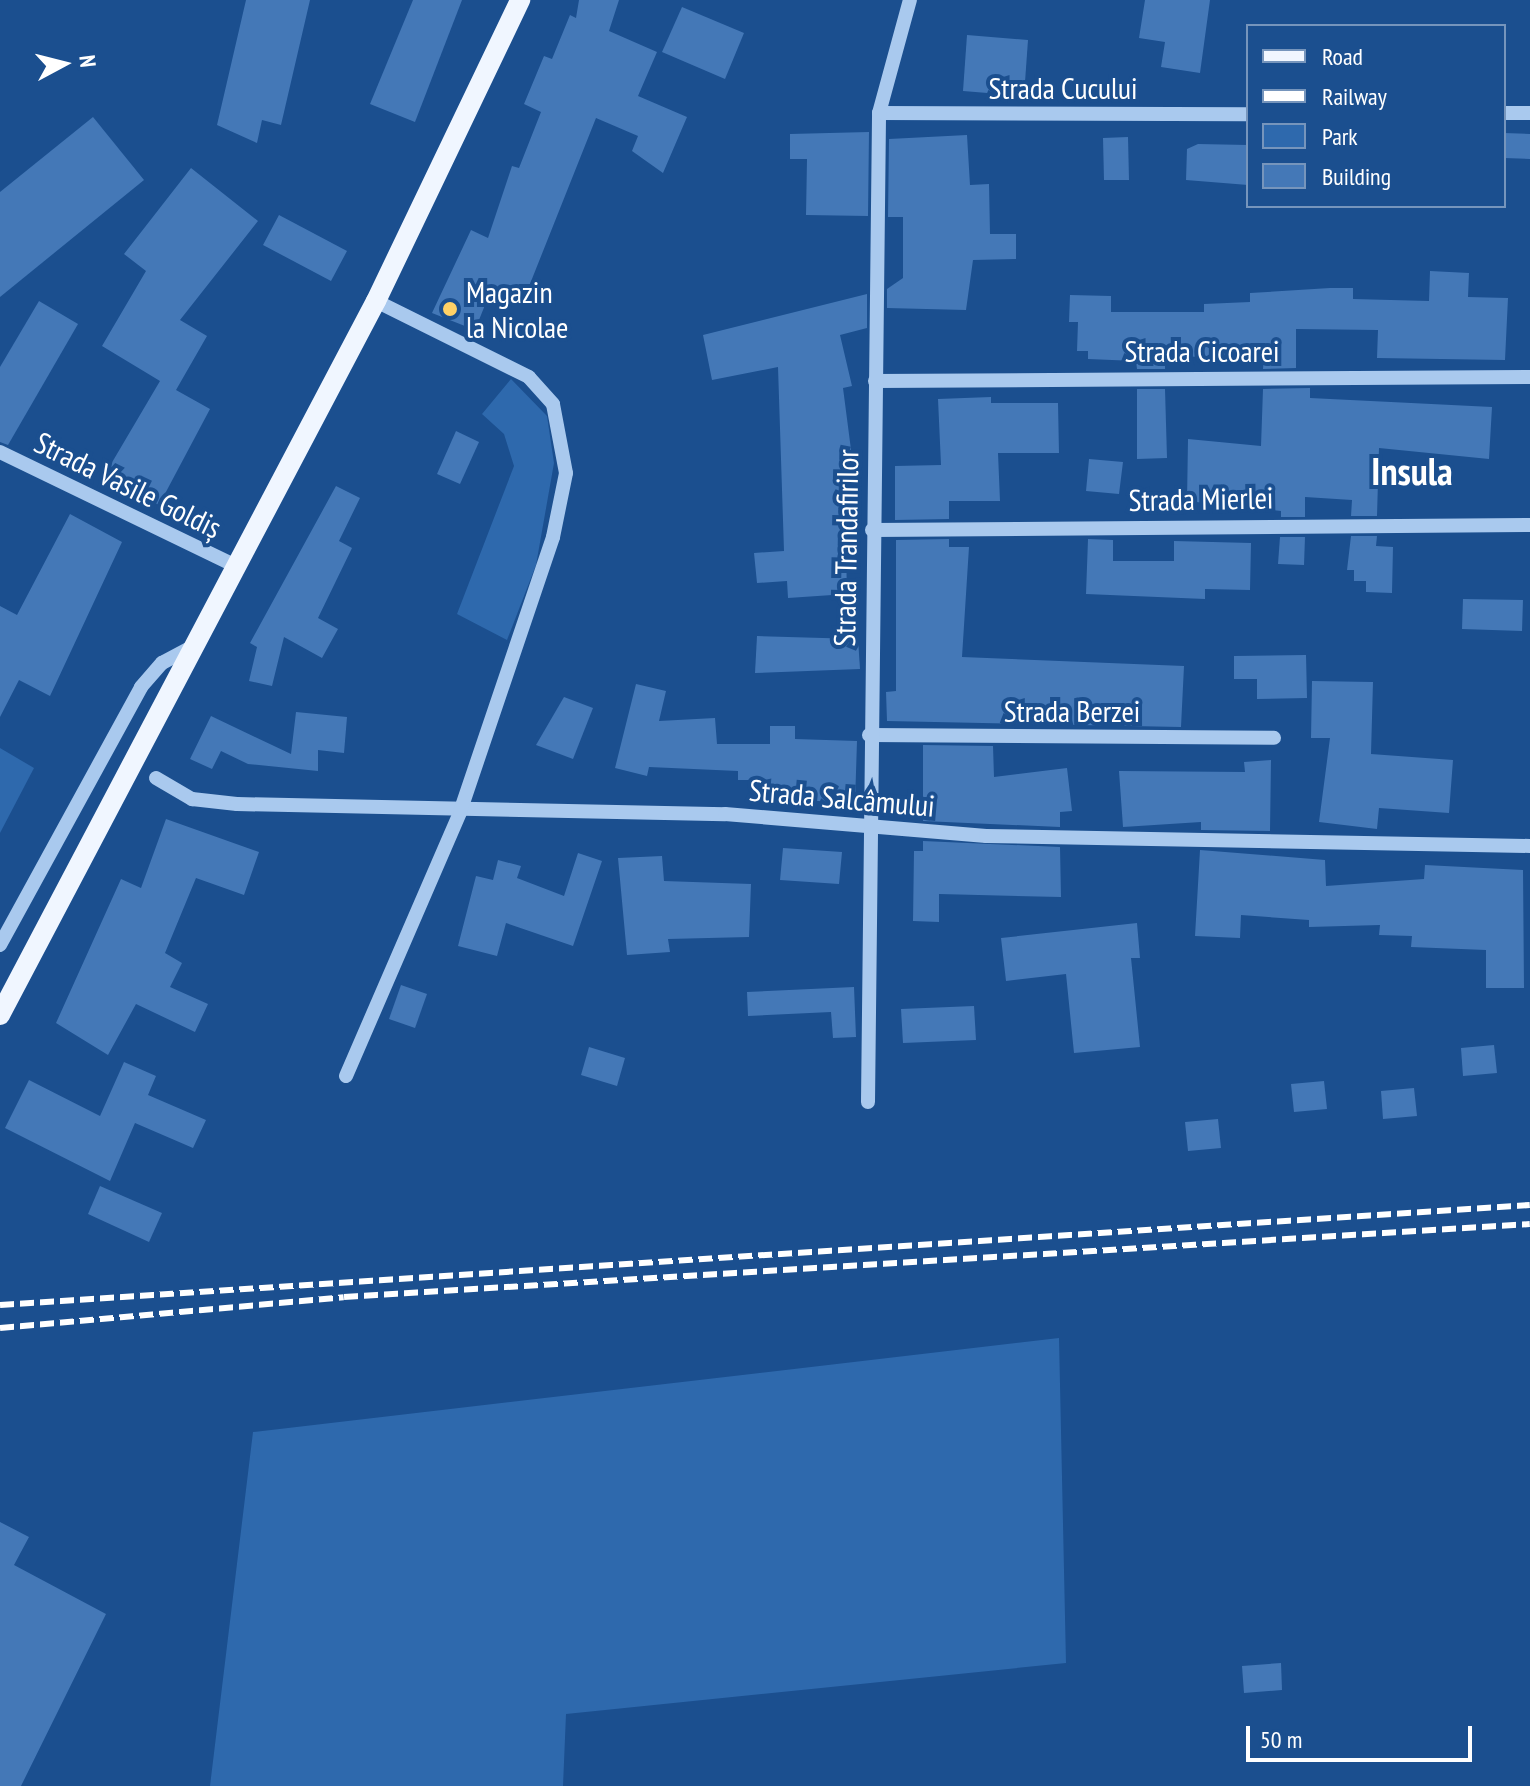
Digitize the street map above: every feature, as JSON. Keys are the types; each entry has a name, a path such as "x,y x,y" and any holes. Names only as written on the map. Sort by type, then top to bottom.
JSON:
{"main road":[{"path":"0,1015 234,565 376,301 520,0"}],"street":[{"name":"Strada Trandafirilor","path":"868,1102 869,735 879,113 910,0"},
{"name":"Strada Cucului","path":"879,113 1246,114"},
{"path":"1506,113 1530,113"},
{"path":"346,1076 460,812 553,537 566,473 553,404 529,377 376,301"},
{"name":"Strada Cicoarei","path":"875,381 1530,377"},
{"name":"Strada Vasile Goldiș","path":"0,452 234,565"},
{"name":"Strada Mierlei","path":"872,530 1530,525"},
{"path":"0,945 141,687 162,663 192,647"},
{"name":"Strada Berzei","path":"869,735 1274,738"},
{"name":"Strada Salcâmului","path":"156,778 192,799 460,812 725,814 869,829 1530,846"}],"green space":[{"path":"511,379 547,416 554,463 536,565 507,640 457,614 514,466 504,434 482,414"},
{"path":"0,748 34,768 0,833"},
{"path":"1059,1338 1066,1663 566,1714 563,1786 210,1786 253,1432"}],"building":[{"path":"246,0 310,0 281,125 262,120 257,143 217,125"},
{"path":"413,0 462,0 415,122 370,104"},
{"path":"579,0 619,0 609,31 657,52 638,96 687,117 663,173 632,151 638,136 596,118 524,299 493,285 475,330 432,313 471,230 488,238 512,166 519,168 541,112 524,104 544,56 552,59 570,15 576,18"},
{"path":"1145,0 1210,0 1200,73 1161,67 1165,42 1139,38"},
{"path":"682,7 744,33 725,79 662,52"},
{"path":"967,35 1028,40 1024,96 963,91"},
{"path":"93,117 144,180 0,297 0,192"},
{"path":"869,132 868,216 806,215 807,159 790,159 790,134"},
{"path":"1506,133 1530,134 1530,159 1506,158"},
{"path":"967,135 970,185 989,184 990,234 1016,234 1016,259 973,260 966,310 887,308 887,289 903,278 903,217 888,217 889,139"},
{"path":"1128,137 1129,180 1104,180 1103,138"},
{"path":"1198,144 1246,145 1246,185 1186,180 1187,149"},
{"path":"191,168 258,221 180,320 207,336 176,390 210,409 159,505 104,476 160,381 102,346 146,271 124,254"},
{"path":"279,215 347,251 331,281 263,245"},
{"path":"1430,271 1469,273 1468,297 1508,298 1505,360 1377,358 1378,330 1296,329 1296,368 1263,369 1264,356 1251,354 1165,358 1165,369 1137,369 1136,361 1088,359 1088,351 1077,351 1078,322 1069,322 1070,295 1111,296 1111,312 1204,312 1204,304 1250,302 1250,293 1330,288 1353,288 1353,299 1429,301"},
{"path":"867,294 867,328 840,335 852,386 843,388 853,465 844,466 847,594 788,598 787,581 757,583 754,553 784,551 778,367 712,380 703,335"},
{"path":"39,301 78,324 8,445 0,442 0,367"},
{"path":"1310,388 1310,398 1492,407 1489,459 1379,448 1377,516 1351,516 1352,500 1305,497 1305,517 1281,517 1281,511 1187,501 1188,439 1261,446 1263,389"},
{"path":"1137,389 1165,389 1167,458 1137,459"},
{"path":"991,397 991,403 1058,403 1059,453 998,453 1000,501 949,501 949,519 895,520 895,466 941,465 938,399"},
{"path":"456,431 479,442 460,484 437,474"},
{"path":"1089,459 1123,462 1119,494 1086,491"},
{"path":"336,486 360,498 339,541 352,548 318,618 338,629 322,658 284,637 272,686 249,681 257,647 250,643"},
{"path":"70,514 122,542 50,696 19,680 0,717 0,606 17,615"},
{"path":"1351,536 1377,536 1376,546 1393,547 1392,593 1366,592 1366,581 1354,581 1354,570 1347,570"},
{"path":"1280,537 1305,537 1304,565 1278,564"},
{"path":"949,539 949,547 969,547 962,657 1184,666 1181,727 887,721 886,692 896,691 896,540"},
{"path":"1088,539 1113,540 1113,561 1174,561 1174,541 1251,543 1250,590 1205,589 1205,599 1086,594"},
{"path":"1463,599 1523,600 1522,631 1462,629"},
{"path":"757,636 858,639 860,669 755,673"},
{"path":"1306,655 1307,698 1257,699 1257,679 1234,679 1234,656"},
{"path":"1312,681 1373,682 1371,754 1453,760 1449,813 1379,808 1377,829 1319,822 1330,738 1311,738"},
{"path":"636,684 666,691 659,721 715,718 717,744 770,744 770,726 795,726 795,739 857,741 855,804 769,797 769,780 738,780 738,771 649,767 647,776 615,768"},
{"path":"564,697 593,708 573,759 536,745"},
{"path":"296,712 347,717 344,753 318,750 318,771 248,764 221,751 212,769 190,759 211,716 291,754"},
{"path":"923,745 993,746 994,777 1067,768 1072,811 1060,812 1060,827 923,821"},
{"path":"1271,760 1270,831 1201,830 1201,822 1123,827 1119,771 1245,772 1244,762"},
{"path":"166,819 259,852 244,895 196,878 165,953 182,963 170,987 208,1004 195,1032 136,1004 108,1055 56,1023 121,879 141,888"},
{"path":"923,841 1060,847 1061,897 939,894 939,922 913,921 914,851 923,851"},
{"path":"783,848 842,852 839,884 780,880"},
{"path":"1200,850 1325,860 1326,886 1424,879 1425,865 1523,870 1524,988 1486,988 1486,950 1411,947 1412,936 1379,935 1380,925 1309,927 1309,920 1241,915 1240,938 1195,936"},
{"path":"578,853 602,861 573,946 506,923 497,956 458,946 476,876 493,880 498,860 521,866 517,878 564,896"},
{"path":"662,856 664,881 751,884 749,937 668,939 670,952 627,955 618,858"},
{"path":"1137,923 1140,958 1131,958 1140,1047 1074,1053 1066,974 1006,981 1001,938"},
{"path":"401,985 427,994 415,1028 389,1019"},
{"path":"854,987 856,1037 833,1038 831,1012 748,1016 747,992"},
{"path":"974,1006 976,1040 903,1043 901,1009"},
{"path":"1494,1045 1497,1073 1463,1076 1461,1048"},
{"path":"589,1047 625,1058 617,1086 581,1075"},
{"path":"124,1062 156,1076 148,1095 206,1120 193,1148 135,1123 110,1181 5,1128 29,1080 100,1116"},
{"path":"1324,1081 1327,1109 1294,1112 1291,1084"},
{"path":"1414,1088 1417,1116 1383,1119 1381,1091"},
{"path":"1218,1119 1221,1148 1188,1151 1185,1122"},
{"path":"100,1186 162,1213 149,1242 88,1214"},
{"path":"0,1522 29,1537 14,1565 106,1614 21,1786 0,1786"},
{"path":"1281,1663 1282,1690 1244,1693 1242,1666"}],"railway":[{"path":"0,1305 1530,1205"},
{"path":"0,1328 344,1297 1530,1224"}],"place":[{"name":"Magazin la Nicolae","path":"450,309"}],"district":[{"name":"Insula","path":"1412,471"}]}
